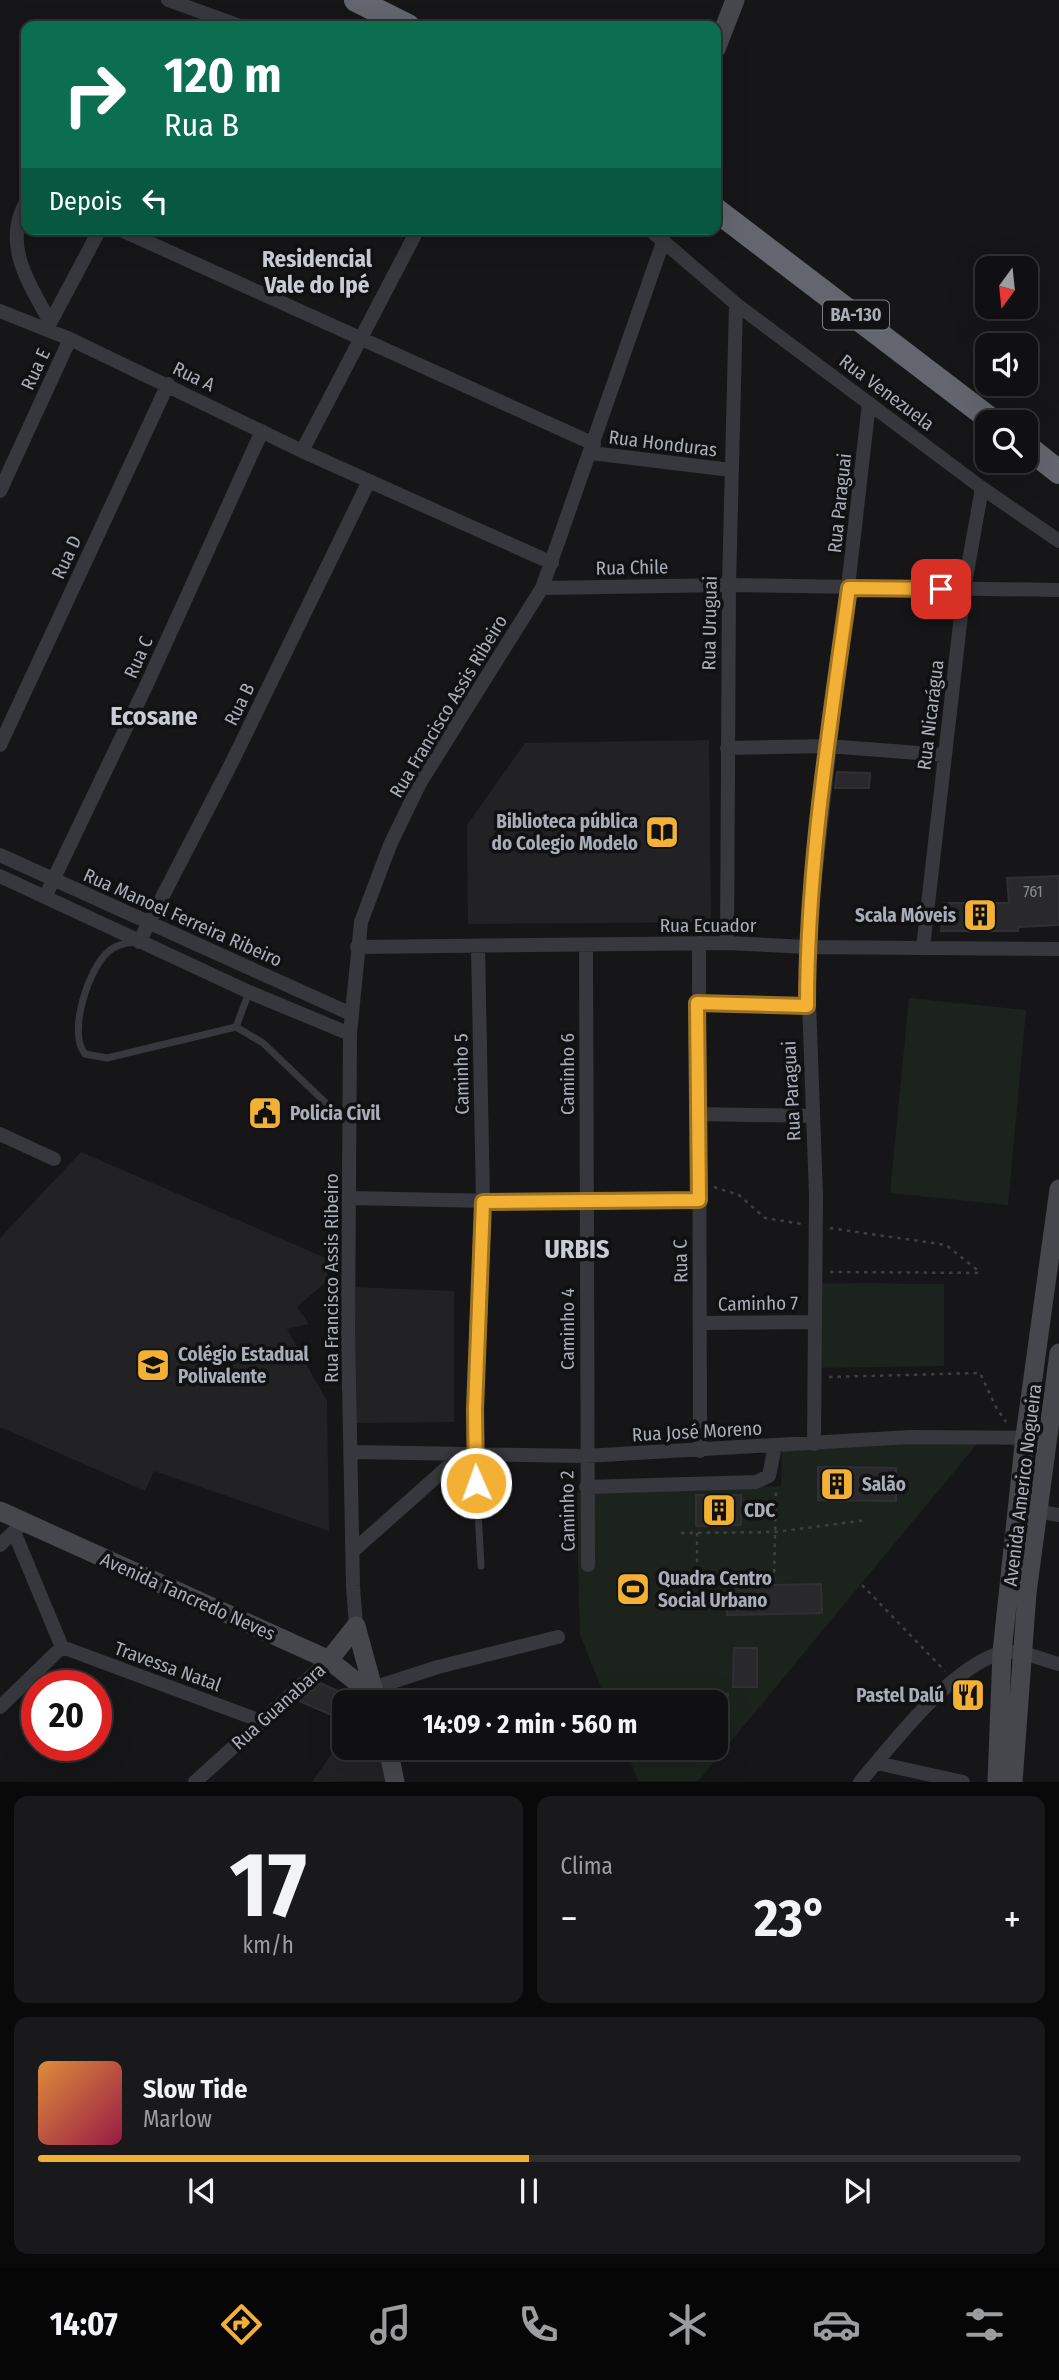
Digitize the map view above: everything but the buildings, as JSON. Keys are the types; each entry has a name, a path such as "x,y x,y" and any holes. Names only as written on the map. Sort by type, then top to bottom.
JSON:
{"highway":[{"path":"356,0 398,21"},
{"name":"BA-130","path":"721,214 979,410"},
{"path":"1038,455 1059,472"}],"street":[{"path":"168,0 226,21"},
{"path":"721,36 735,0"},
{"path":"21,216 15,233 15,245 48,326"},
{"path":"48,326 97,235"},
{"name":"Rua Honduras","path":"132,235 362,339 593,449 731,470"},
{"path":"302,451 415,235"},
{"name":"Rua Venezuela","path":"655,235 736,304 982,488 1059,541"},
{"name":"Rua Francisco Assis Ribeiro","path":"356,1626 351,1452 350,1034 361,922 375,881 419,783 542,588 593,449 663,242"},
{"name":"Rua Uruguai","path":"727,943 729,584 736,304"},
{"name":"Rua A","path":"0,311 48,326 70,339 369,481"},
{"name":"Rua E","path":"0,491 70,339"},
{"name":"Rua D","path":"0,746 168,384"},
{"name":"Rua Paraguai","path":"814,1444 816,1226 807,947 869,403"},
{"name":"Rua C","path":"45,897 147,684 262,431"},
{"path":"369,481 552,563"},
{"name":"Rua B","path":"139,942 230,766 369,481"},
{"name":"Rua Nicarágua","path":"923,948 964,589 982,488"},
{"name":"Rua Chile","path":"542,588 729,584 1059,590"},
{"path":"727,748 828,746 944,755"},
{"name":"Rua Manoel Ferreira Ribeiro","path":"0,855 351,1014"},
{"name":"Rua Manoel Ferreira Ribeiro","path":"0,877 248,992 350,1034"},
{"name":"Rua C","path":"699,943 697,1003 700,1451"},
{"name":"Rua Ecuador","path":"357,947 727,943 807,947 1059,949"},
{"name":"Caminho 6","path":"586,946 587,1203"},
{"name":"Caminho 5","path":"468,1455 483,1202 478,947"},
{"path":"697,1003 807,1006"},
{"path":"698,1114 812,1116"},
{"path":"0,1134 54,1159"},
{"name":"Avenida Americo Nogueira","path":"1013,1782 1023,1655 1028,1508 1025,1436 1039,1350 1059,1189"},
{"path":"350,1198 587,1203 699,1200"},
{"name":"Caminho 4","path":"585,1456 587,1203"},
{"name":"Caminho 7","path":"701,1323 815,1322"},
{"path":"1039,1350 1059,1354"},
{"name":"Avenida Americo Nogueira","path":"996,1782 1002,1653 1059,1354"},
{"name":"Rua José Moreno","path":"351,1452 585,1456 910,1437 1045,1438"},
{"path":"586,1487 756,1482 769,1476 775,1446"},
{"path":"353,1551 468,1455"},
{"name":"Caminho 2","path":"585,1456 588,1565"},
{"path":"1028,1508 1059,1514"},
{"name":"Avenida Tancredo Neves","path":"0,1511 20,1527 120,1567 329,1660 368,1690"},
{"path":"0,1545 20,1527 62,1647 0,1707"},
{"path":"356,1626 374,1690"},
{"name":"Rua Guanabara","path":"195,1782 329,1660 356,1626"},
{"path":"386,1690 438,1667 558,1637"},
{"name":"Travessa Natal","path":"62,1647 261,1721"},
{"path":"860,1782 911,1722 954,1681 1002,1653 1059,1664"},
{"path":"390,1760 395,1782"},
{"path":"877,1763 963,1782"}],"lane":[{"path":"139,942 124,943 110,950 91,976 78,1033 79,1046 85,1054 107,1058 236,1027 263,1043 352,1127"},
{"path":"236,1027 248,992"},
{"path":"468,1455 481,1566"}],"path":[{"path":"699,1200 714,1187 726,1189 739,1195 765,1218 946,1245 981,1273 822,1272"},
{"path":"820,1377 981,1373 997,1409 1009,1425 1025,1436"},
{"path":"774,1581 776,1486"},
{"path":"681,1533 775,1532 867,1520"},
{"path":"697,1533 697,1575 774,1574"},
{"path":"862,1585 954,1681"}],"shaded area":[{"path":"709,740 711,922 468,924 467,825 525,743"},
{"path":"909,998 1026,1010 1008,1205 890,1193"},
{"name":"Colégio Estadual Polivalente","path":"81,1152 328,1259 327,1281 297,1307 309,1324 287,1329 327,1401 329,1531 154,1471 145,1491 0,1427 0,1238"},
{"path":"818,1283 944,1284 944,1366 816,1368"},
{"path":"352,1287 454,1291 454,1422 355,1423"},
{"path":"782,1439 981,1439 728,1745 728,1690 602,1690 580,1634 576,1493 781,1486"},
{"path":"332,1753 332,1760 381,1760 386,1781 312,1782"},
{"path":"630,1760 715,1760 698,1781 638,1781"}],"place":[{"name":"Biblioteca pública do Colegio Modelo","path":"662,832"},
{"name":"Scala Móveis","path":"980,915"},
{"name":"Policia Civil","path":"265,1113"},
{"name":"Colégio Estadual Polivalente","path":"153,1365"},
{"name":"Salão","path":"837,1484"},
{"name":"CDC","path":"719,1510"},
{"name":"Quadra Centro Social Urbano","path":"633,1589"},
{"name":"Pastel Dalú","path":"968,1695"}],"district":[{"name":"Residencial Vale do Ipé","path":"317,272"},
{"name":"Ecosane","path":"154,716"},
{"name":"URBIS","path":"577,1249"}],"route":[{"path":"476,1483 475,1410 483,1202 699,1200 697,1003 807,1006 807,947 828,746 849,588 941,589"}]}
